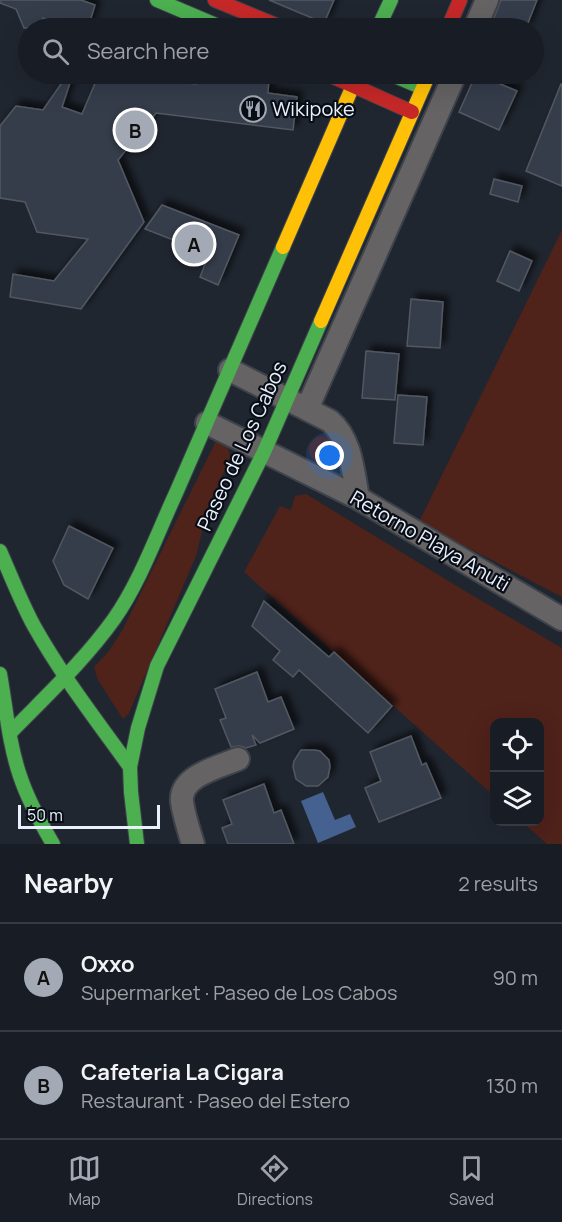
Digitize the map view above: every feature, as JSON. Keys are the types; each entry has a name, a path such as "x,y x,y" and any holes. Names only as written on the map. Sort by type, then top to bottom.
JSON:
{"main road":[{"path":"158,0 200,18"},
{"path":"215,0 259,18"},
{"path":"383,18 391,0"},
{"path":"452,18 460,0"},
{"name":"Paseo de Los Cabos","path":"10,733 93,646 115,617 134,585 354,84"},
{"path":"364,84 412,112"},
{"path":"414,84 423,88"},
{"name":"Paseo de Los Cabos","path":"137,844 130,767 138,728 157,666 264,452 297,404 425,84"},
{"path":"0,551 19,596 52,656 130,767"},
{"path":"0,674 14,757 20,777 32,807 53,844"}],"street":[{"path":"479,18 487,0"},
{"path":"297,404 450,84"},
{"path":"230,370 330,421 339,429 349,453 358,498"},
{"name":"Retorno Playa Anuti","path":"207,423 358,498 562,619"},
{"path":"193,844 182,802 185,788 191,780 238,759"}],"shaded area":[{"path":"562,230 562,597 419,522"},
{"path":"323,436 333,440 337,450 333,460 323,464 313,460 309,450 313,440"},
{"path":"217,439 226,441 230,459 209,504 196,556 129,713 123,719 98,680 94,667 109,651 123,629"},
{"path":"306,494 562,648 562,844 547,844 527,826 544,826 544,718 490,718 490,792 244,572 280,506 291,510 295,496"}],"water":[{"path":"323,792 335,820 350,814 356,827 318,843 301,801"}],"building":[{"path":"0,0 81,0 95,5 91,18 20,18 16,9 0,3"},
{"path":"269,0 334,0 326,18 312,18"},
{"path":"501,0 537,0 530,18 494,18"},
{"path":"61,84 70,84 62,107 82,114 95,84 269,84 268,93 297,97 293,130 156,113 118,160 144,222 81,309 10,297 13,274 54,281 88,239 37,232 25,202 0,198 0,126 16,106 43,110"},
{"path":"472,84 500,84 517,91 499,130 459,112"},
{"path":"562,84 562,186 526,171"},
{"path":"494,179 522,186 518,202 490,194"},
{"path":"162,205 239,235 218,285 200,277 209,254 145,229"},
{"path":"510,251 532,261 519,291 497,281"},
{"path":"411,299 443,302 440,348 407,346"},
{"path":"366,351 399,354 395,400 362,398"},
{"path":"398,395 427,397 423,445 394,443"},
{"path":"69,526 113,548 88,599 64,585 53,561"},
{"path":"264,601 329,657 334,652 392,706 368,733 299,670 293,677 273,660 280,651 252,626"},
{"path":"257,672 268,702 281,697 294,729 260,743 252,735 256,745 246,748 231,747 220,720 226,718 215,689"},
{"path":"411,736 422,765 426,763 441,798 379,822 365,788 381,781 370,752"},
{"path":"301,750 320,751 329,760 328,777 318,786 306,786 296,779 294,761"},
{"path":"264,784 274,813 281,810 294,844 228,844 222,828 232,824 223,800"}],"traffic: fast":[{"path":"157,0 199,18"},
{"path":"383,18 391,0"},
{"path":"414,84 423,88"},
{"path":"10,733 90,649 114,619 132,589 283,247"},
{"path":"137,844 130,767 138,728 157,666 264,452 321,321"},
{"path":"0,551 25,608 45,645 130,767"},
{"path":"0,674 16,764 27,794 53,844"}],"traffic: slow":[{"path":"283,247 354,84"},
{"path":"321,321 425,84"}],"traffic: jam":[{"path":"215,0 259,18"},
{"path":"452,18 460,0"},
{"path":"349,84 412,112"}],"place":[{"name":"Wikipoke","path":"253,109"},
{"name":"Cafeteria La Cigara","path":"135,130"},
{"name":"Oxxo","path":"194,244"}]}
